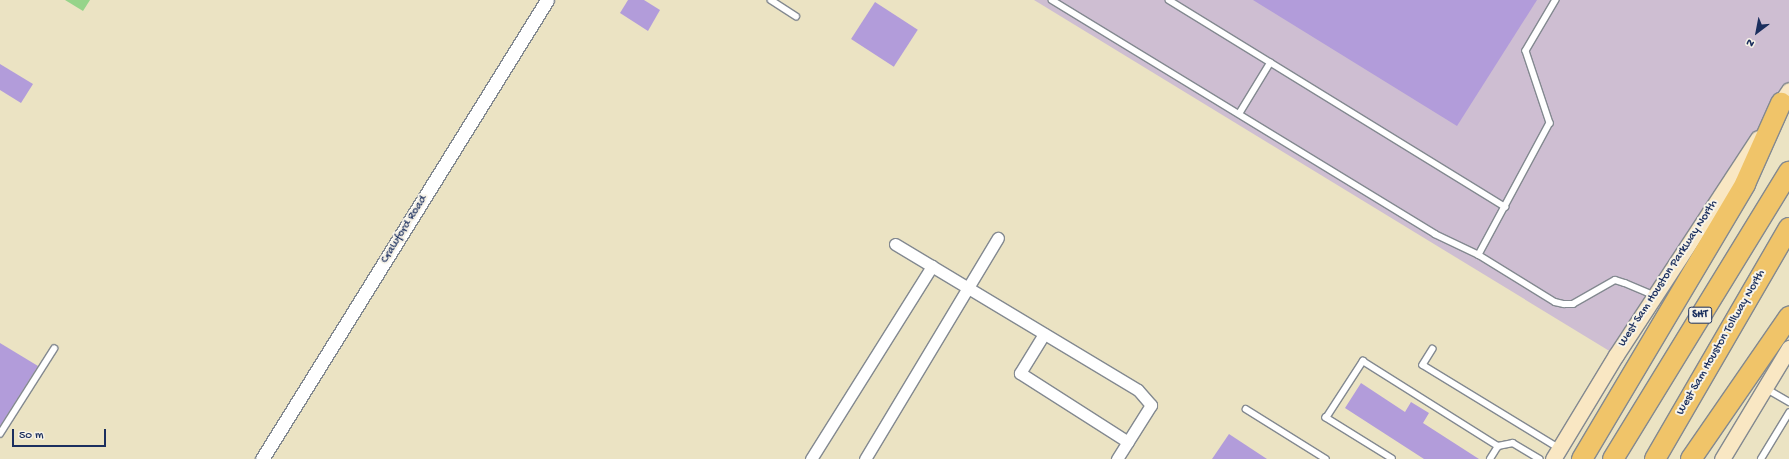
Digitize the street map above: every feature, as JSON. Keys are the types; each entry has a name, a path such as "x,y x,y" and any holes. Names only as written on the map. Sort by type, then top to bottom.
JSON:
{"highway":[{"path":"1582,459 1745,184 1785,97"},
{"name":"SHT","path":"1613,459 1789,172"},
{"name":"West Sam Houston Tollway North","path":"1655,459 1789,228"},
{"path":"1691,459 1789,317"}],"main road":[{"name":"West Sam Houston Parkway North","path":"1556,454 1655,296 1785,97"},
{"path":"1722,459 1789,348"}],"street":[{"name":"Crawford Road","path":"262,459 547,0"},
{"path":"865,459 998,238"},
{"path":"895,244 1138,390 1151,405 1117,459"},
{"path":"811,459 932,266"},
{"path":"1044,334 1020,373 1128,442"}],"lane":[{"path":"771,0 796,16"},
{"path":"1052,0 1435,234 1479,255 1555,302 1573,304 1615,280 1655,296"},
{"path":"1063,7 1067,0"},
{"path":"1169,0 1505,207"},
{"path":"1479,255 1550,123 1526,51 1556,0"},
{"path":"1239,114 1270,62"},
{"path":"0,434 54,349"},
{"path":"1432,349 1423,365 1556,454"},
{"path":"1392,459 1326,418 1363,360 1498,446 1513,443 1540,459"},
{"path":"1765,388 1789,402"},
{"path":"1246,409 1326,459"},
{"path":"1761,459 1789,413"},
{"path":"1490,459 1498,446"}],"shaded area":[{"path":"1034,0 1789,0 1789,90 1616,355"}],"green space":[{"path":"65,0 90,0 83,11"}],"building":[{"path":"628,0 644,0 660,10 648,31 620,13"},
{"path":"1253,0 1537,0 1457,126"},
{"path":"875,2 918,30 894,67 851,39"},
{"path":"0,64 33,84 21,103 0,90"},
{"path":"0,343 38,366 0,426"},
{"path":"1361,383 1405,412 1411,402 1429,413 1423,423 1479,459 1424,459 1345,408"},
{"path":"1229,434 1267,459 1212,459"}]}
